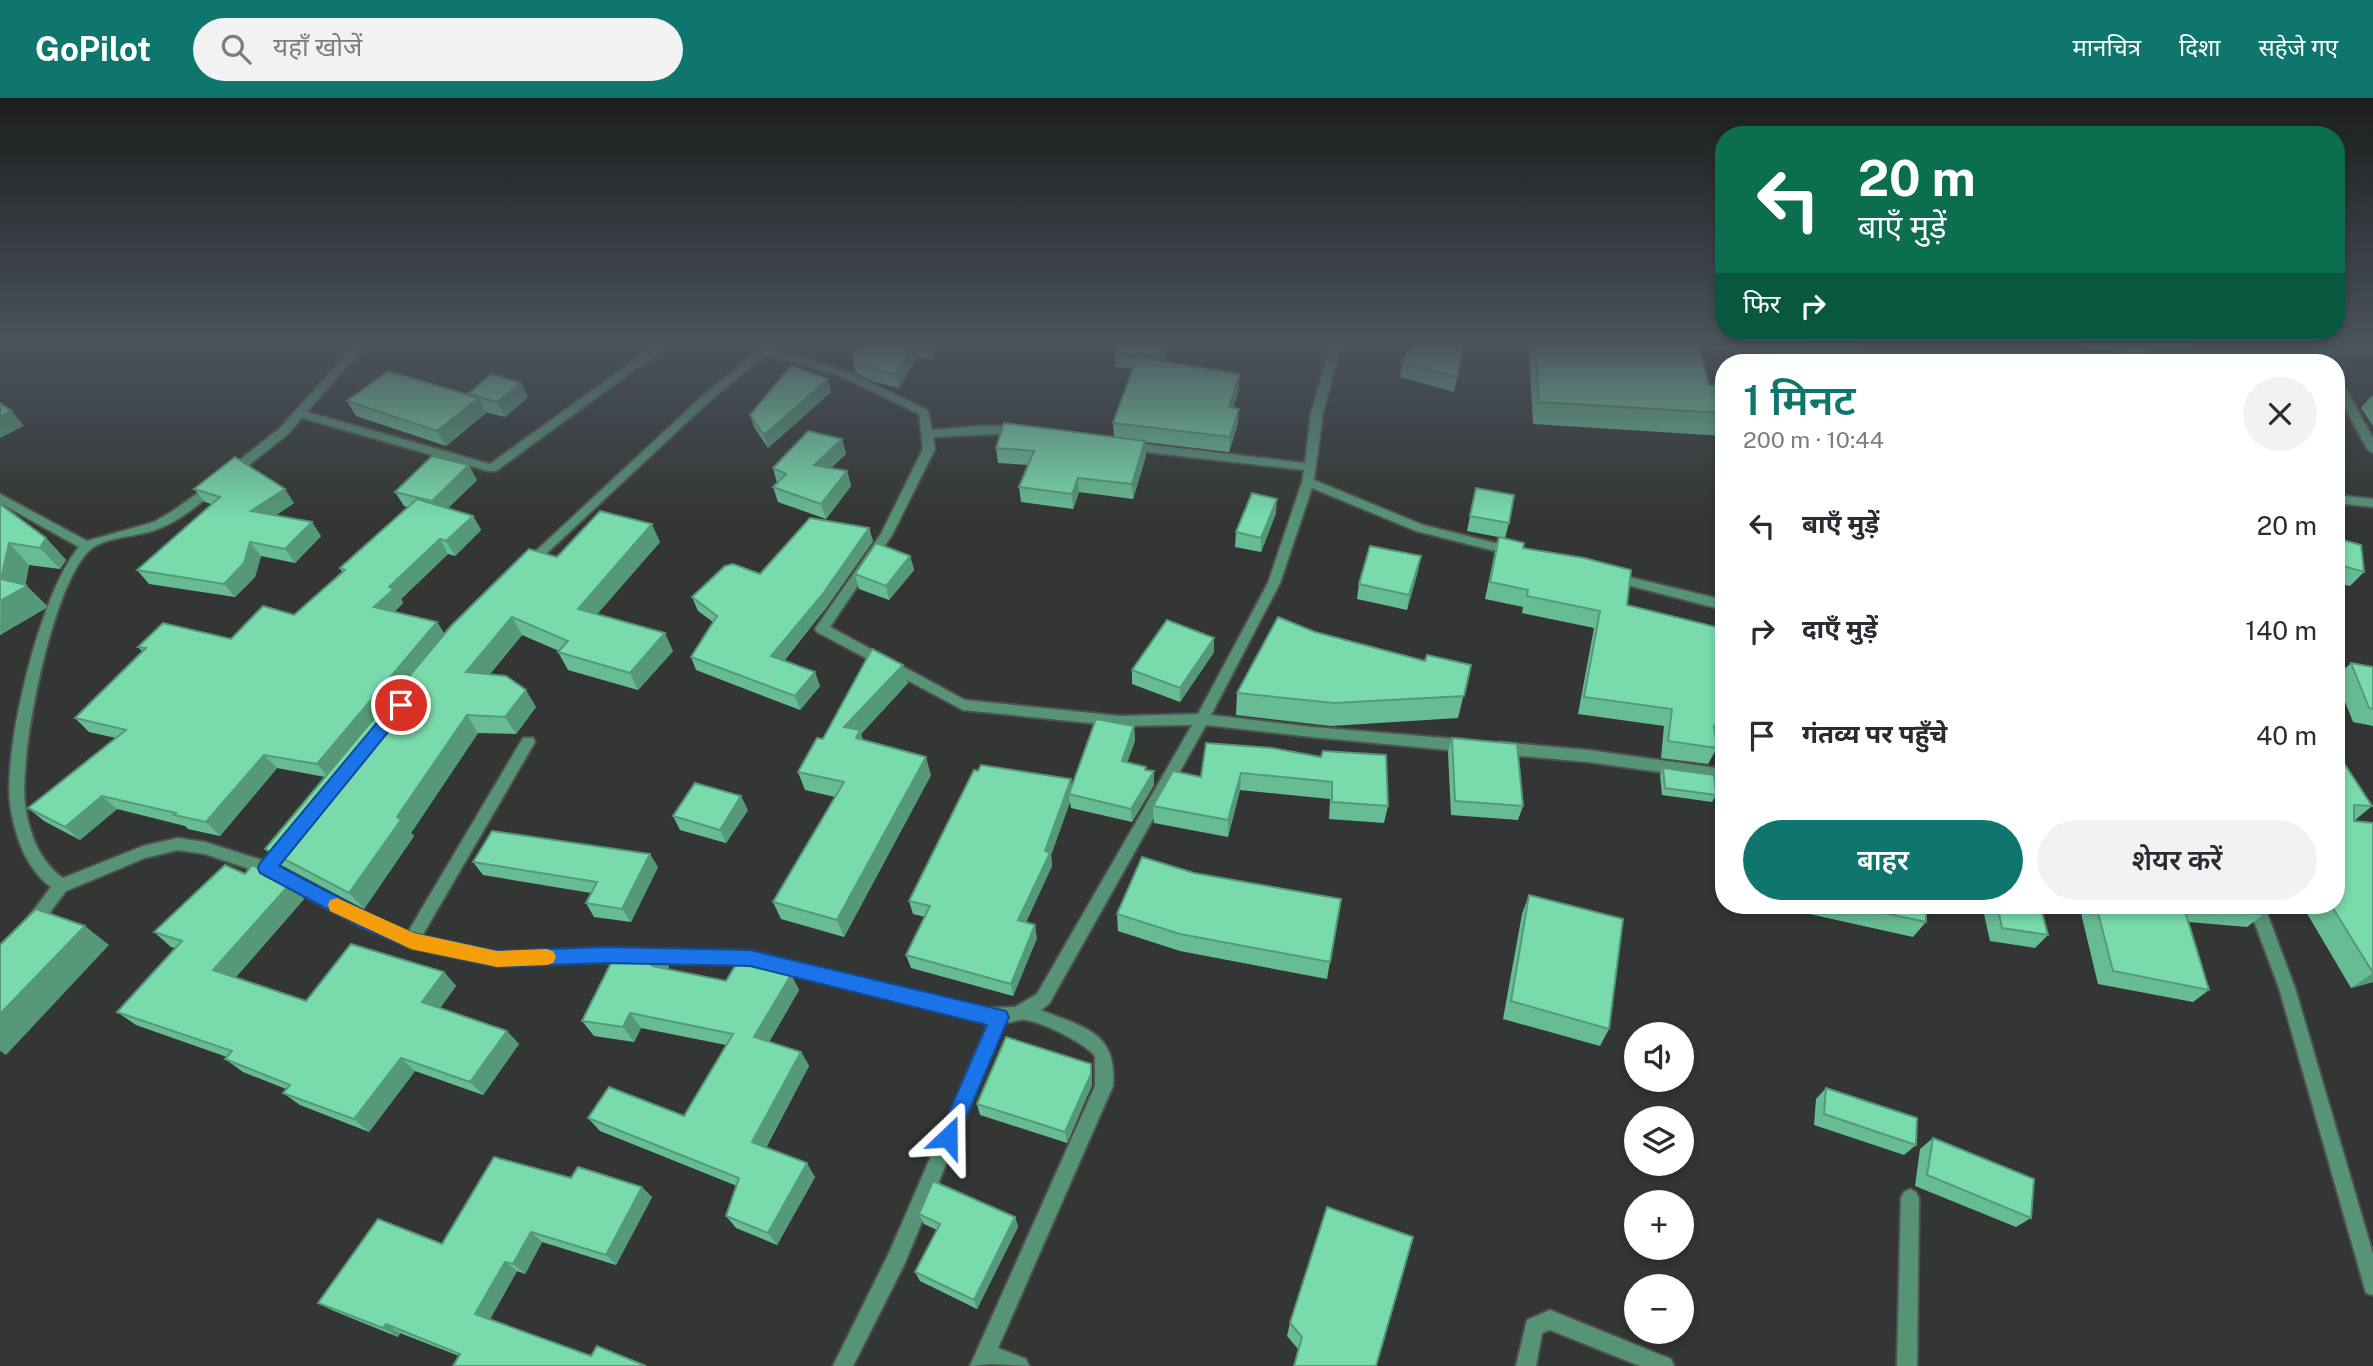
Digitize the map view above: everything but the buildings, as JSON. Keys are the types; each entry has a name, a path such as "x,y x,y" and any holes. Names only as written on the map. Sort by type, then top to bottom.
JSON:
{"street":[{"path":"61,886 42,870 24,835 16,793 34,669 70,566 87,545 150,528 171,519 284,431 312,400"},
{"path":"300,414 492,468 586,400"},
{"path":"515,577 705,400"},
{"path":"899,400 924,412 929,449 886,535 822,629 963,705 1120,721 1202,719 1312,732 1588,755 1715,774"},
{"path":"1028,1013 1043,999 1202,719 1273,583 1308,482 1321,400"},
{"path":"2347,400 2373,449"},
{"path":"927,434 998,430 1034,433"},
{"path":"1118,445 1310,467"},
{"path":"1308,482 1420,528 1524,555"},
{"path":"0,498 87,545"},
{"path":"2345,500 2373,503"},
{"path":"1604,575 1715,603"},
{"path":"411,941 528,743"},
{"path":"23,934 61,886 143,852 178,844 271,863 366,920 411,941 497,959 605,955 750,958 984,1016 1028,1013 1089,1040 1101,1049 1105,1068 1104,1086 983,1360 1018,1366"},
{"path":"2259,914 2287,988 2373,1286"},
{"path":"843,1366 897,1258 999,1017"},
{"path":"1908,1366 1910,1198"},
{"path":"1526,1366 1534,1326 1550,1320 1664,1366"}],"slow traffic":[{"path":"337,905 411,941 497,959 547,957"}],"route":[{"path":"401,705 267,868 411,941 497,959 605,955 750,958 984,1016 999,1017 948,1137"}]}
